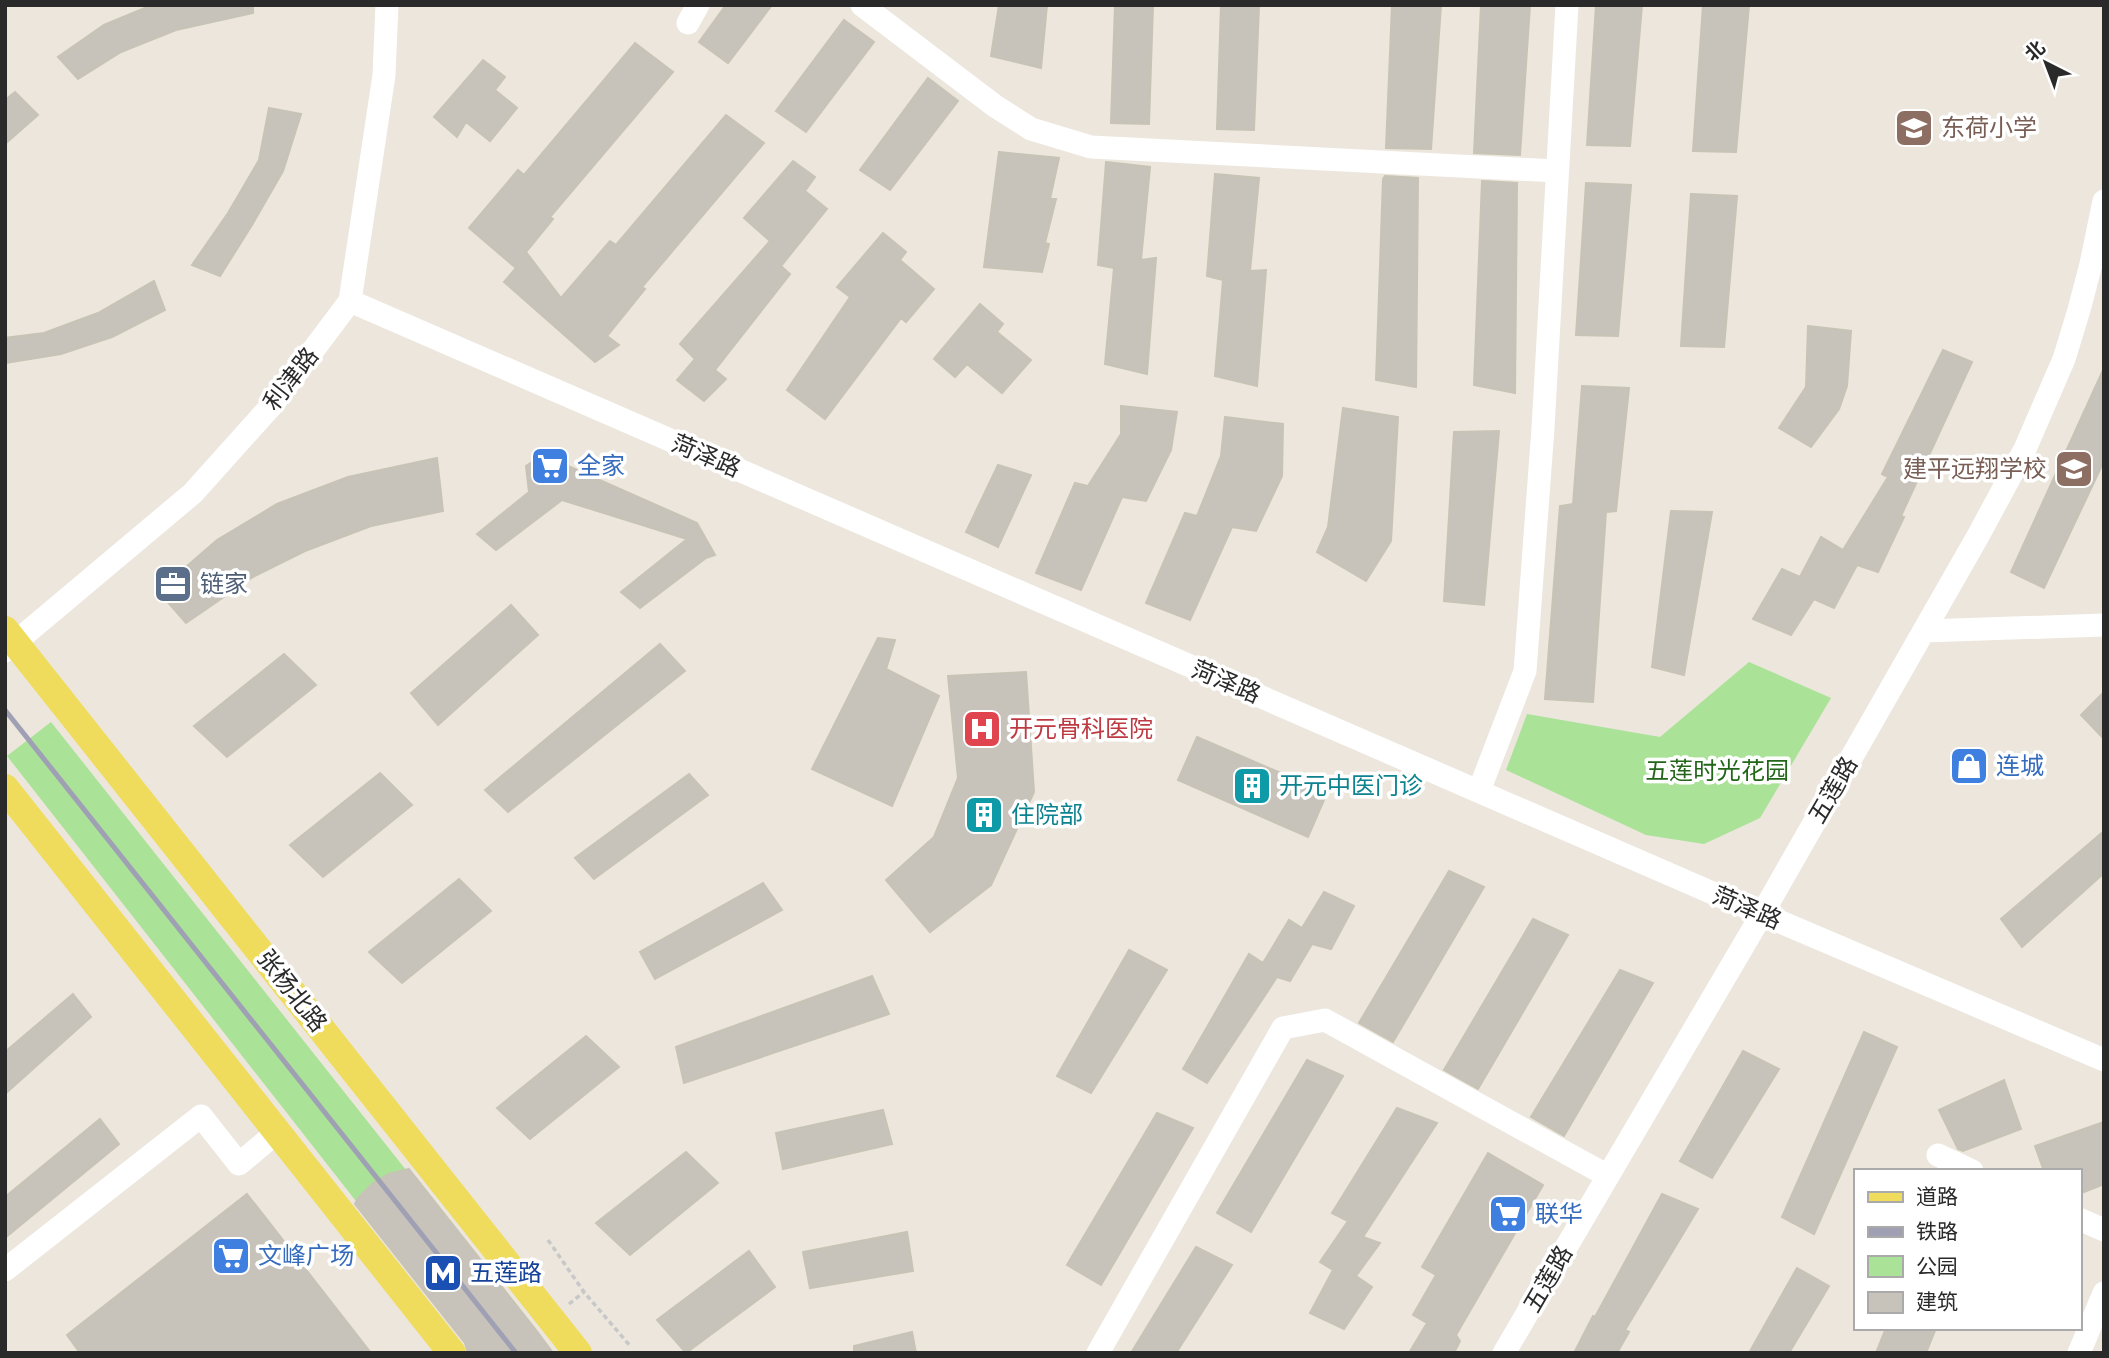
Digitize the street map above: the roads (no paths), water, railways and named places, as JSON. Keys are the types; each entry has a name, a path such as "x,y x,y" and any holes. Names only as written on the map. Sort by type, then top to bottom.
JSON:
{"main road":[{"name":"张杨北路","path":"9,641 578,1353"},
{"path":"5,788 452,1353"}],"street":[{"name":"利津路","path":"9,641 193,493 272,405 350,301 384,75 387,5"},
{"path":"862,5 995,106 1031,129 1091,147 1556,171"},
{"path":"1479,792 1525,671 1543,428 1567,5"},
{"name":"五莲路","path":"1504,1353 1762,914 2003,492 2064,359 2091,264 2104,201"},
{"name":"菏泽路","path":"350,301 1479,792 2104,1060"},
{"path":"1924,631 2104,625"},
{"path":"1098,1353 1283,1028 1325,1020 1608,1177"},
{"path":"5,1270 201,1116 239,1164 277,1132"},
{"path":"1937,1155 1968,1169"},
{"path":"2081,1220 2104,1230"},
{"path":"2079,1353 2104,1293"}],"railway":[{"path":"5,710 516,1353"}],"place":[{"name":"东荷小学","path":"1914,128"},
{"name":"全家","path":"550,466"},
{"name":"建平远翔学校","path":"2074,469"},
{"name":"链家","path":"173,584"},
{"name":"开元骨科医院","path":"982,729"},
{"name":"连城","path":"1969,766"},
{"name":"开元中医门诊","path":"1252,786"},
{"name":"住院部","path":"984,815"},
{"name":"联华","path":"1508,1214"},
{"name":"文峰广场","path":"231,1256"},
{"name":"五莲路","path":"443,1273"}],"park label":[{"name":"五莲时光花园","path":"1717,771"}]}
